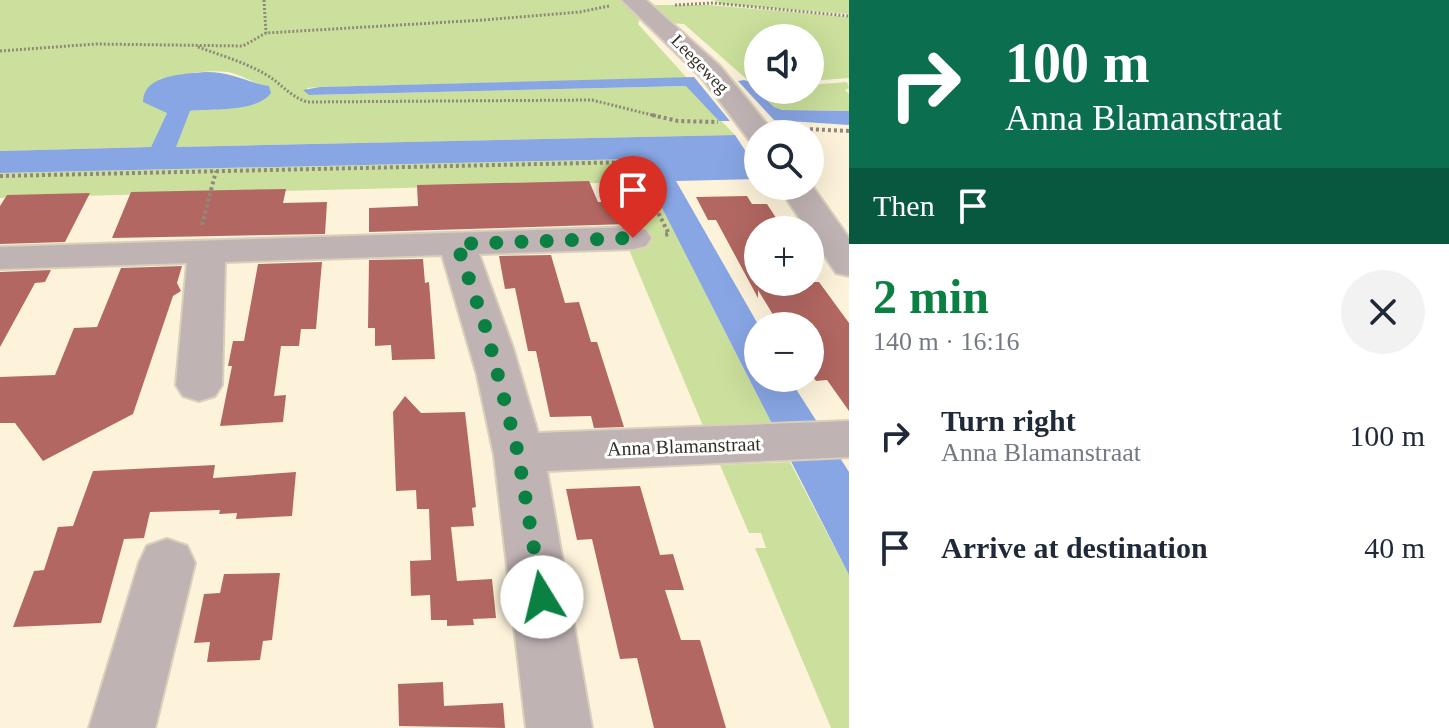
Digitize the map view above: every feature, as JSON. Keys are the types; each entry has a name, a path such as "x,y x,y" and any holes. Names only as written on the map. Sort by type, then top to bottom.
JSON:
{"street":[{"name":"Leegeweg","path":"636,2 711,72 750,120"},
{"path":"805,200 848,263"},
{"path":"0,258 633,238"},
{"path":"457,244 486,329 518,453 547,626 559,728"},
{"path":"199,385 201,252"},
{"name":"Anna Blamanstraat","path":"518,453 849,439"},
{"path":"122,728 167,563"}],"path":[{"path":"264,0 266,33"},
{"path":"707,0 715,4 849,16"},
{"path":"0,51 96,44 243,46 266,33 483,20 636,2"},
{"path":"194,46 264,75 288,89 291,97 307,102 592,100 678,121 744,127"},
{"path":"824,130 849,131"},
{"path":"0,176 632,162 669,234 633,238"},
{"path":"201,252 216,171"}],"green space":[{"path":"0,0 624,0 641,17 638,24 687,78 320,87 307,88 309,95 687,86 735,135 175,147 190,111 214,108 269,86 228,72 211,71 159,79 167,113 151,147 0,151"},
{"path":"713,0 849,0 849,14 721,4"},
{"path":"649,5 709,5 849,17 849,78 824,80 824,24 744,24 744,77 684,24 669,23"},
{"path":"847,82 849,88 845,90 849,94 849,111 782,110 771,104 824,104 824,84"},
{"path":"637,159 744,369 744,392 756,392 775,430 706,433 601,183 0,198 0,173"},
{"path":"790,462 849,575 849,728 831,728 755,548 766,548 761,533 749,533 720,465"}],"water":[{"path":"187,74 224,74 269,86 271,93 245,107 190,111 176,147 735,135 744,149 744,179 676,181 751,312 744,312 744,369 637,159 0,173 0,151 151,147 167,113 143,102 145,93 157,81"},
{"path":"694,77 730,121 719,121 686,86 309,95 303,90 320,87"},
{"path":"759,104 771,104 782,110 849,111 849,125 824,123 824,120 774,120"},
{"path":"756,392 798,392 849,472 849,575"}],"building":[{"path":"589,181 598,202 618,202 628,224 369,232 369,208 418,206 417,185"},
{"path":"286,189 283,203 327,202 325,234 112,238 131,192"},
{"path":"90,193 65,242 0,244 0,206 7,195"},
{"path":"744,196 744,200 750,200 752,204 767,204 775,216 744,216 744,272 716,220 708,220 696,197"},
{"path":"551,255 565,303 579,302 591,342 597,342 624,427 594,428 591,416 550,417 536,351 528,351 515,288 505,289 499,256"},
{"path":"423,259 425,283 429,282 435,359 392,360 391,345 375,346 375,328 368,328 369,260"},
{"path":"322,262 316,329 301,329 299,346 281,346 274,396 286,395 283,422 220,426 232,366 228,366 233,341 244,341 258,264"},
{"path":"182,266 177,283 181,291 173,296 133,414 43,461 15,423 0,423 0,377 55,375 74,328 97,327 121,268"},
{"path":"51,270 45,282 35,283 0,347 0,272"},
{"path":"824,289 849,323 849,411 827,380 824,380 824,312 771,312 762,296 824,296"},
{"path":"405,396 421,413 465,412 476,507 472,508 474,526 451,527 457,581 492,579 496,618 473,619 474,625 447,626 447,620 431,620 430,595 411,596 410,561 431,560 429,509 417,509 416,490 396,491 393,412"},
{"path":"215,465 213,478 296,472 292,516 236,519 237,513 219,514 220,510 150,512 144,538 124,539 101,623 13,627 34,571 44,570 58,527 73,526 93,471"},
{"path":"640,486 660,555 673,554 684,590 665,590 681,640 700,640 726,728 654,728 637,658 620,659 592,539 577,540 566,489"},
{"path":"280,573 272,640 263,641 260,660 207,662 210,642 194,643 204,594 220,593 224,574"},
{"path":"443,682 444,706 503,703 505,728 399,726 398,684"}],"route":[{"path":"542,597 518,453 486,329 457,244 633,238"}]}
